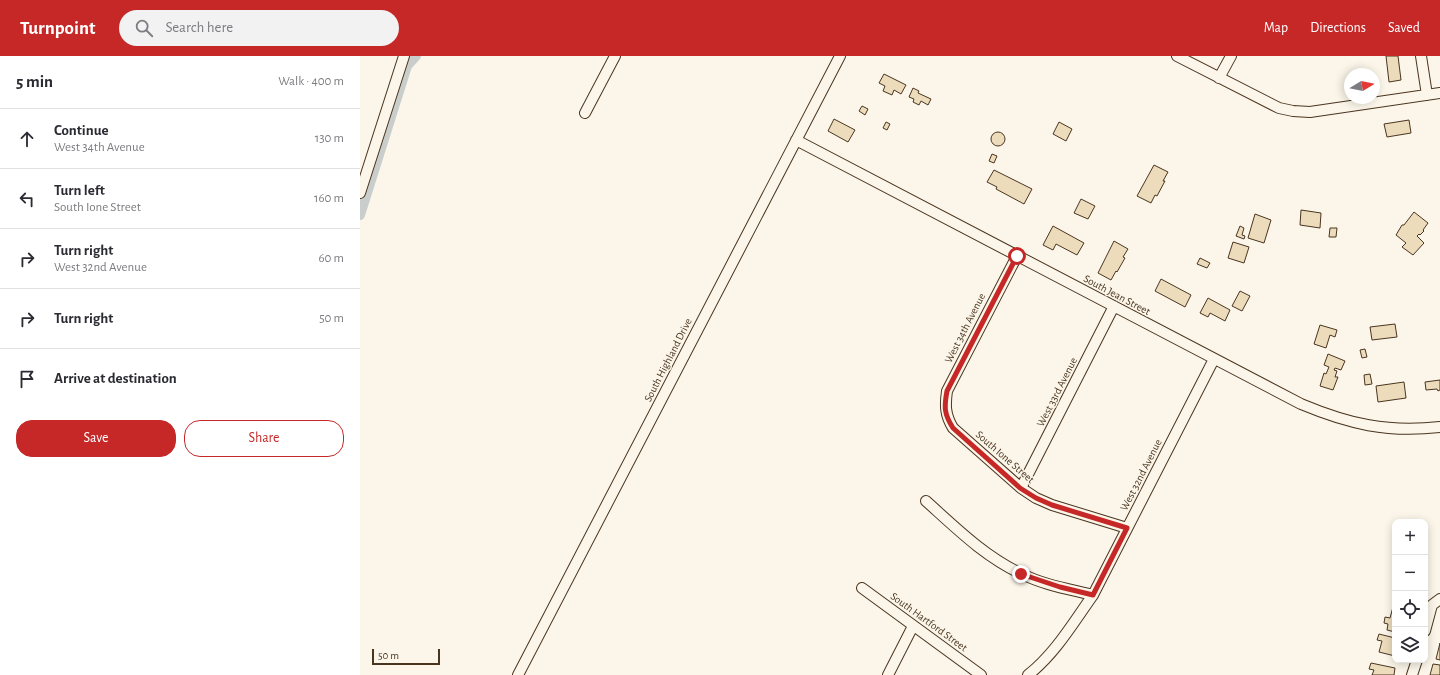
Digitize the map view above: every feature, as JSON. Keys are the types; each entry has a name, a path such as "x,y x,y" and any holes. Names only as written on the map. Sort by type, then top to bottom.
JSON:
{"street":[{"path":"360,193 404,56"},
{"path":"585,113 615,56"},
{"name":"South Highland Drive","path":"518,675 840,56"},
{"path":"1177,56 1267,102 1293,111 1310,112 1440,93"},
{"path":"1219,78 1230,56"},
{"path":"1421,56 1427,95"},
{"name":"South Jean Street","path":"796,140 1301,404 1324,414 1365,426 1399,429 1440,427"},
{"name":"West 34th Avenue","path":"946,415 945,403 947,391 1017,256"},
{"name":"West 33rd Avenue","path":"1020,488 1114,306"},
{"name":"West 32nd Avenue","path":"1028,675 1042,664 1068,631 1093,595 1214,359"},
{"name":"South Ione Street","path":"946,415 953,428 1020,488 1036,498 1052,505 1127,528"},
{"path":"926,501 964,536 993,557 1021,574 1060,587 1093,595"},
{"name":"South Hartford Street","path":"862,588 981,675"},
{"path":"1426,627 1432,605 1438,600"},
{"path":"888,675 914,626"},
{"path":"1412,675 1416,663"}],"building":[{"path":"1386,56 1398,56 1401,80 1389,82"},
{"path":"884,74 906,85 901,94 894,90 892,95 883,91 885,86 879,83"},
{"path":"913,88 919,91 918,93 931,99 928,105 921,101 919,105 913,102 914,99 909,97"},
{"path":"862,106 868,109 865,115 859,111"},
{"path":"834,119 855,130 848,142 828,131"},
{"path":"1409,120 1411,133 1387,137 1384,124"},
{"path":"886,122 890,124 887,130 883,128"},
{"path":"1059,122 1072,129 1066,141 1053,134"},
{"path":"995,132 1001,132 1005,136 1005,142 1001,146 995,146 991,142 991,136"},
{"path":"992,154 997,156 994,163 989,161"},
{"path":"1154,165 1168,172 1157,196 1155,195 1151,203 1137,196"},
{"path":"994,170 1032,189 1024,204 996,189 997,187 987,182"},
{"path":"1081,199 1095,206 1088,219 1074,213"},
{"path":"1301,210 1321,213 1320,228 1300,225"},
{"path":"1414,212 1428,223 1423,230 1424,231 1417,236 1424,243 1413,255 1402,247 1406,243 1396,235 1402,225 1404,225"},
{"path":"1255,214 1271,220 1264,243 1248,238"},
{"path":"1053,226 1084,243 1077,255 1056,244 1053,250 1043,245"},
{"path":"1240,226 1244,228 1242,235 1245,236 1244,239 1236,236"},
{"path":"1330,228 1337,228 1336,237 1329,237"},
{"path":"1114,241 1128,249 1123,257 1125,258 1111,280 1098,273"},
{"path":"1233,242 1249,247 1244,263 1228,258"},
{"path":"1200,258 1210,263 1207,268 1197,264"},
{"path":"1161,279 1191,295 1185,307 1155,291"},
{"path":"1240,291 1250,296 1242,311 1232,306"},
{"path":"1208,298 1230,310 1225,321 1210,313 1208,317 1200,313"},
{"path":"1395,324 1397,337 1372,340 1370,327"},
{"path":"1320,325 1337,330 1335,337 1330,335 1326,348 1314,344"},
{"path":"1365,349 1367,357 1362,358 1360,350"},
{"path":"1328,354 1345,361 1341,370 1335,368 1334,370 1337,371 1335,377 1338,377 1333,390 1320,386 1324,373 1326,374 1329,367 1324,365"},
{"path":"1370,374 1372,384 1365,385 1364,375"},
{"path":"1440,380 1440,390 1426,390 1425,382"},
{"path":"1404,382 1406,398 1378,402 1376,386"},
{"path":"1392,611 1392,631 1387,630 1388,624 1384,623 1385,617 1390,618"},
{"path":"1379,634 1392,637 1392,655 1379,652 1382,641 1377,640"},
{"path":"1440,643 1440,660 1436,659"},
{"path":"1371,663 1395,668 1394,675 1372,675 1374,670 1369,669"},
{"path":"1433,664 1440,665 1440,675 1430,675"}],"waterway":[{"path":"360,215 407,66 416,56"}],"route":[{"path":"1017,256 947,391 945,403 946,415 953,428 1020,488 1036,498 1052,505 1127,528 1093,595 1041,582 1021,574"}]}
